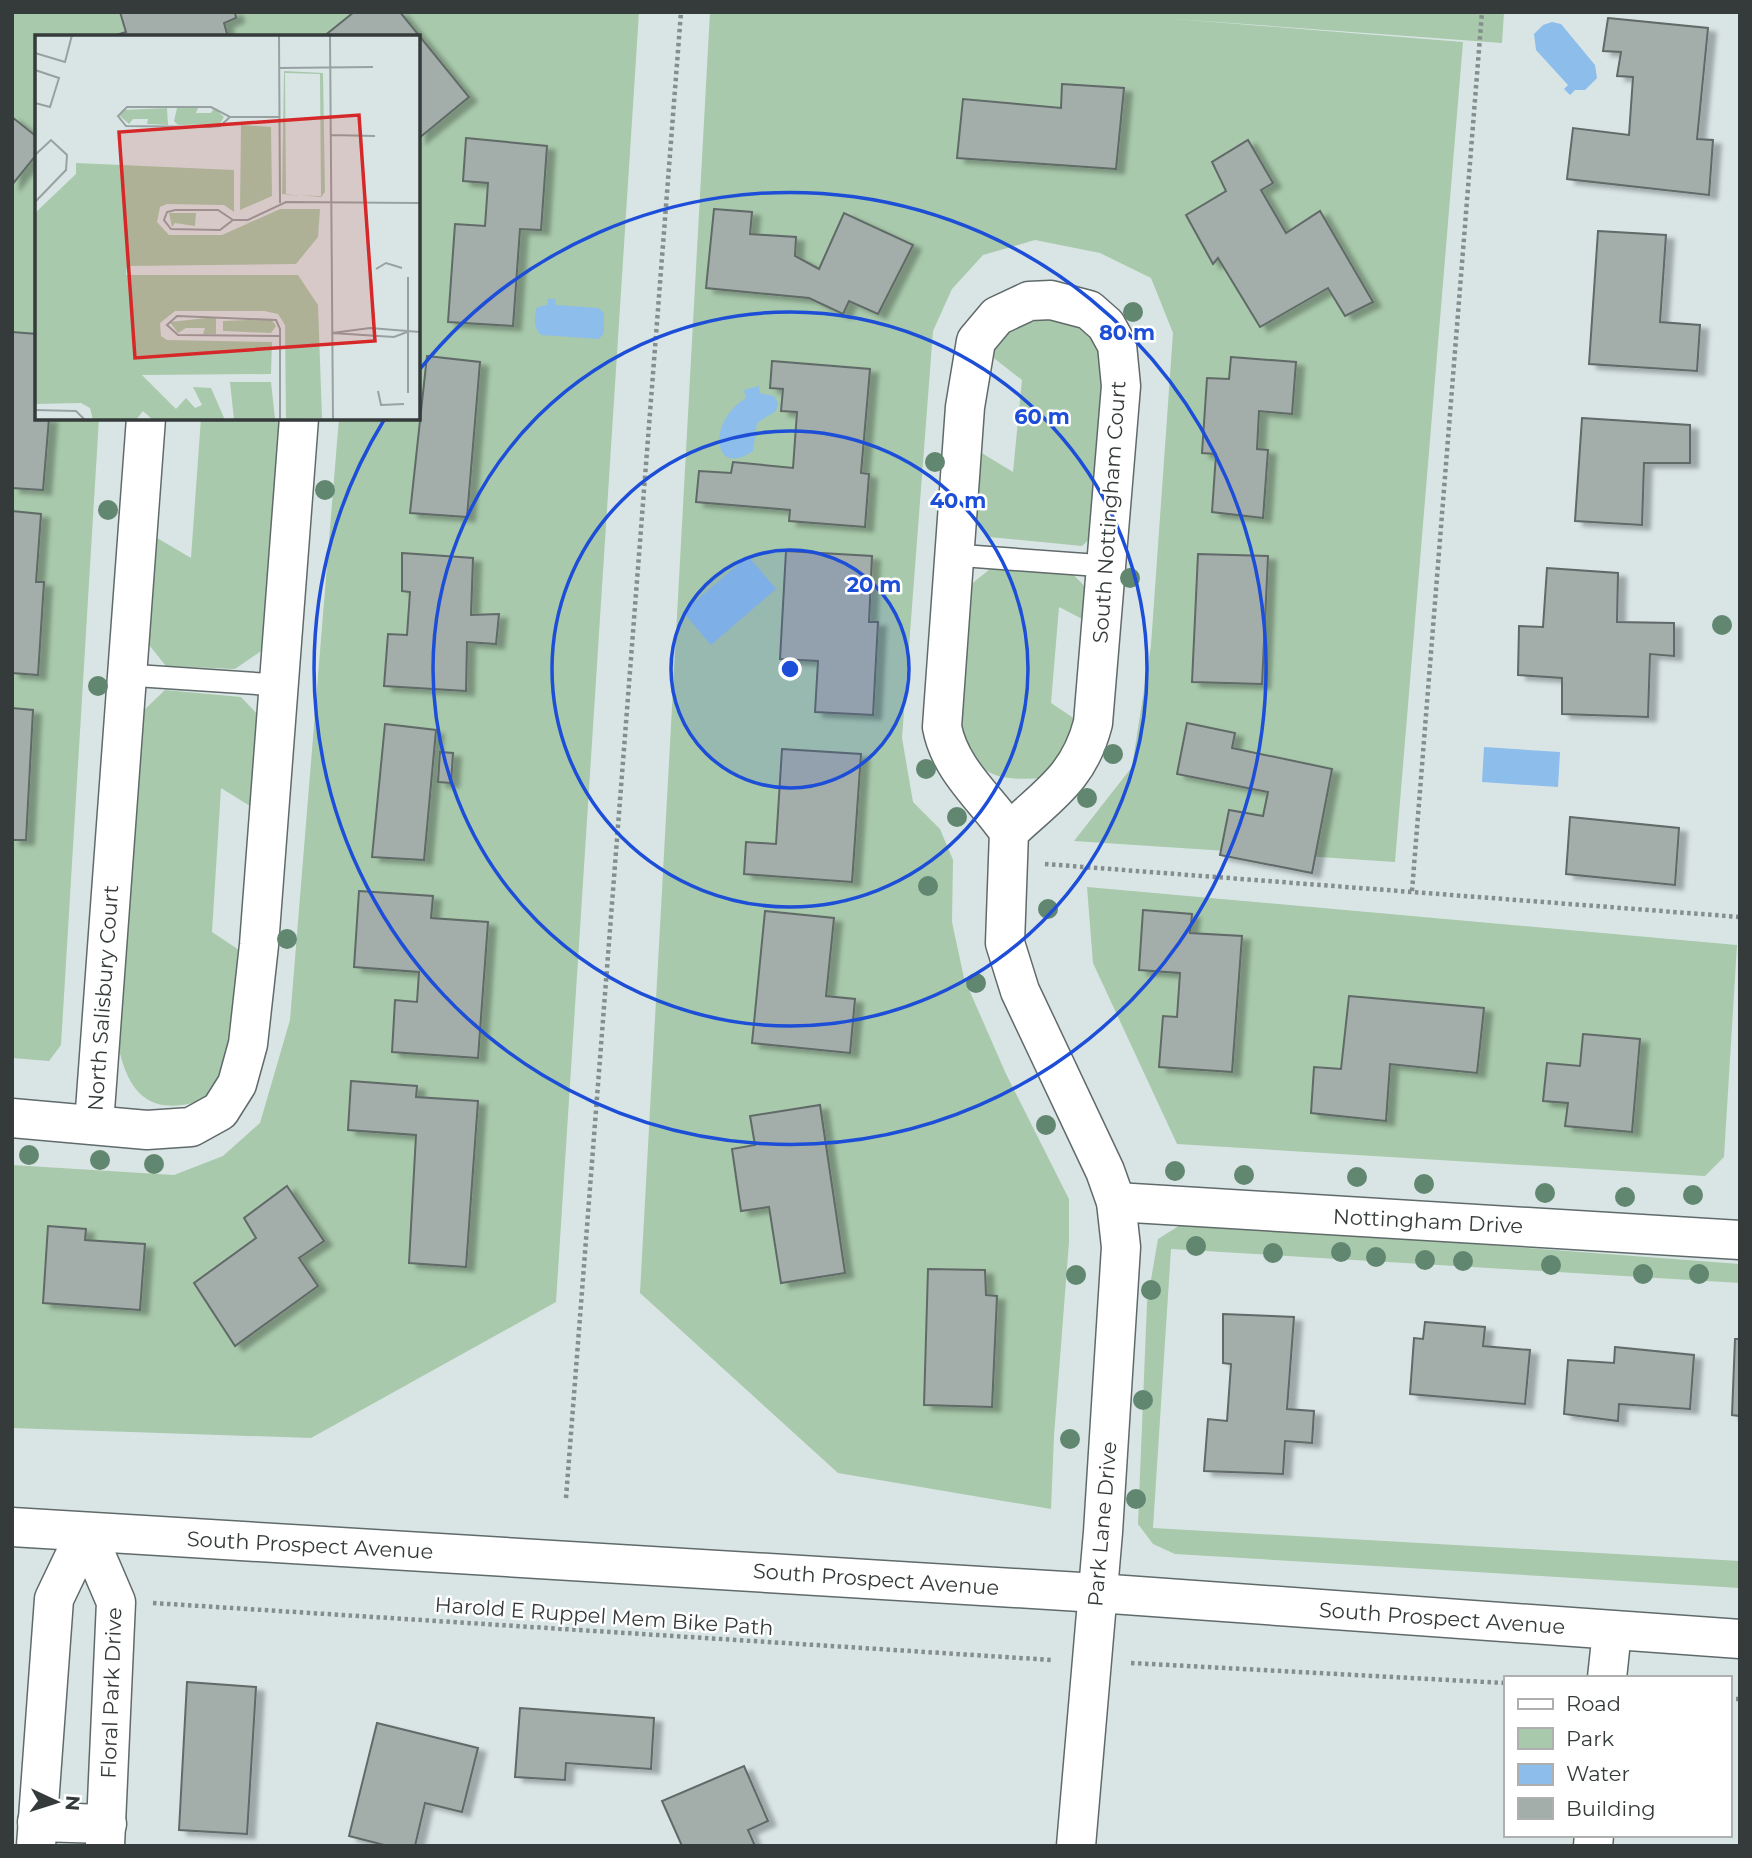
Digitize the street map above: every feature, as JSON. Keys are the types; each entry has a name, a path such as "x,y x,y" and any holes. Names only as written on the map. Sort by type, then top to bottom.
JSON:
{"street":[{"name":"South Nottingham Court","path":"1051,300 1089,310 1107,325 1117,345 1121,386 1105,566 1093,723 1086,750 1072,773 1009,832 965,779 945,745 942,727 965,407 976,341 997,316 1029,301 1051,300"},
{"name":"North Salisbury Court","path":"146,420 94,1124 147,1130 191,1127 220,1111 237,1084 248,1044 259,945 299,420"},
{"path":"1009,832 1005,943 1020,991 1105,1171 1116,1202"},
{"path":"12,1118 94,1124"},
{"name":"Nottingham Drive","path":"1116,1202 1740,1240"},
{"name":"Park Lane Drive","path":"1076,1846 1122,1260 1116,1202"},
{"name":"South Prospect Avenue","path":"12,1527 1097,1593 1740,1639"},
{"name":"Floral Park Drive","path":"86,1532 116,1602 106,1835 37,1834 54,1599 86,1532"},
{"path":"1607,1676 1612,1631"}],"lane":[{"path":"955,555 1105,566"},
{"path":"128,675 277,685"}],"path":[{"path":"566,1498 681,12"},
{"path":"1412,891 1482,12"},
{"path":"1034,863 1740,917"},
{"name":"Harold E Ruppel Mem Bike Path","path":"150,1603 1056,1660"},
{"path":"1135,1663 1504,1683"}],"green space":[{"path":"12,12 639,12 556,1302 311,1438 12,1428 12,1165 174,1175 223,1156 260,1123 290,1020 339,420 420,420 420,35 35,35 35,420 99,420 61,1045 49,1061 12,1058"},
{"path":"710,12 1504,12 1502,43 1163,18 1463,42 1395,862 1074,841 1132,767 1151,645 1173,333 1151,278 1100,253 1035,240 983,255 952,289 933,331 902,738 913,802 940,829 953,860 952,922 964,978 1006,1074 1069,1199 1069,1242 1051,1509 838,1473 640,1293"},
{"path":"1067,313 1104,337 1100,529 1082,546 989,537 975,516 980,452 1013,472 1022,380 990,355 1014,327 1031,319"},
{"path":"201,420 290,420 270,645 235,669 166,666 145,640 152,535 191,558"},
{"path":"995,565 1068,569 1092,594 1090,623 1059,607 1051,703 1081,723 1044,778 1014,779 991,773 974,758 960,730 969,586"},
{"path":"165,690 241,697 265,722 258,811 221,788 212,932 248,956 239,1040 228,1071 217,1089 210,1095 188,1104 170,1106 155,1103 143,1096 134,1086 122,1060 115,1028 140,714"},
{"path":"1087,887 1737,945 1724,1157 1705,1176 1177,1144 1093,963"},
{"path":"1185,1222 1740,1264 1740,1283 1171,1249 1153,1528 1740,1561 1740,1588 1175,1554 1153,1544 1138,1524 1147,1303 1158,1239"}],"water":[{"path":"1552,22 1561,24 1595,65 1597,78 1585,90 1575,90 1570,95 1564,89 1568,85 1536,50 1534,34 1543,25"},
{"path":"548,299 555,299 556,305 599,308 604,314 604,333 599,339 541,335 535,325 535,314 537,307 547,305"},
{"path":"759,386 760,393 774,396 778,403 776,411 757,423 753,451 740,458 729,458 723,453 720,444 720,433 725,420 733,408 746,398 744,390"},
{"path":"748,556 776,589 711,645 683,612"},
{"path":"1484,747 1560,752 1558,787 1482,782"}],"building":[{"path":"120,12 235,12 236,18 224,23 227,35 116,35 126,32"},
{"path":"354,12 400,12 419,35 325,35"},
{"path":"1608,18 1708,28 1697,139 1713,140 1709,195 1567,179 1573,128 1629,135 1633,77 1617,76 1621,52 1603,51"},
{"path":"420,37 469,97 420,137"},
{"path":"1062,84 1124,88 1116,169 957,158 963,99 1061,108"},
{"path":"12,117 35,135 35,156 12,185"},
{"path":"466,138 547,146 541,230 520,229 513,326 448,322 455,224 485,226 488,183 463,181"},
{"path":"1248,140 1273,183 1261,190 1286,233 1320,211 1373,302 1345,316 1328,288 1260,327 1218,258 1213,264 1186,215 1226,191 1212,162"},
{"path":"714,209 752,212 750,234 796,237 795,256 819,269 844,213 913,245 878,314 849,301 843,314 809,298 706,288"},
{"path":"1598,231 1666,235 1660,322 1700,325 1697,371 1589,364"},
{"path":"12,332 35,334 35,420 49,420 43,490 12,488"},
{"path":"427,356 480,362 467,517 410,513"},
{"path":"1231,357 1296,362 1292,414 1259,411 1257,449 1268,450 1263,518 1212,512 1216,454 1202,453 1207,378 1229,379"},
{"path":"772,361 870,369 861,473 869,474 865,527 789,521 790,510 696,502 699,471 731,473 733,462 793,468 797,412 781,411 783,389 770,388"},
{"path":"1582,418 1690,425 1690,463 1644,463 1642,525 1575,521"},
{"path":"12,511 41,514 36,582 44,582 38,675 12,673"},
{"path":"786,551 872,556 869,622 878,622 873,715 815,712 818,661 780,659"},
{"path":"402,553 473,558 471,615 499,614 496,644 467,642 466,691 384,686 388,634 407,635 410,592 402,591"},
{"path":"1198,554 1268,556 1262,684 1192,682"},
{"path":"1547,568 1618,573 1617,622 1674,623 1674,656 1650,654 1648,717 1562,714 1562,678 1518,675 1519,626 1543,627"},
{"path":"12,708 33,710 26,840 12,840"},
{"path":"1187,723 1235,733 1232,748 1332,769 1312,873 1220,855 1229,810 1263,816 1268,792 1177,774"},
{"path":"385,724 436,730 424,860 372,857"},
{"path":"782,749 861,754 852,882 744,874 746,842 776,844"},
{"path":"440,752 453,753 451,783 438,782"},
{"path":"1570,817 1679,828 1675,885 1566,874"},
{"path":"359,891 433,896 431,918 488,922 478,1058 392,1052 395,1000 417,1002 419,972 354,967"},
{"path":"1143,910 1192,914 1190,933 1242,936 1232,1072 1159,1067 1163,1016 1177,1017 1180,973 1139,970"},
{"path":"765,911 834,918 826,996 855,999 850,1053 752,1043"},
{"path":"1349,996 1484,1008 1477,1073 1390,1064 1386,1121 1311,1113 1314,1067 1341,1069"},
{"path":"1583,1034 1640,1039 1632,1132 1565,1126 1568,1103 1543,1101 1547,1063 1580,1066"},
{"path":"351,1081 417,1086 416,1097 478,1101 466,1267 409,1263 416,1135 348,1130"},
{"path":"820,1105 845,1273 781,1283 769,1207 741,1211 732,1149 755,1145 750,1116"},
{"path":"287,1186 324,1241 299,1258 318,1286 235,1346 194,1283 256,1238 244,1218"},
{"path":"48,1226 86,1229 85,1240 145,1244 140,1310 43,1303"},
{"path":"928,1269 985,1270 986,1295 997,1296 992,1407 924,1405"},
{"path":"1223,1314 1294,1317 1287,1409 1314,1411 1312,1443 1285,1441 1283,1474 1204,1471 1208,1419 1227,1421 1231,1364 1223,1363"},
{"path":"1425,1322 1485,1327 1483,1346 1530,1350 1525,1404 1410,1394 1414,1338 1423,1339"},
{"path":"1735,1339 1740,1339 1740,1416 1732,1415"},
{"path":"1615,1347 1694,1355 1690,1409 1619,1404 1618,1421 1564,1414 1568,1360 1614,1363"},
{"path":"187,1682 256,1687 247,1834 179,1830"},
{"path":"520,1708 654,1718 651,1769 566,1763 565,1780 515,1777"},
{"path":"377,1723 478,1748 462,1812 425,1803 415,1846 388,1846 349,1836"},
{"path":"744,1766 768,1821 748,1830 755,1846 682,1846 662,1801"}]}
